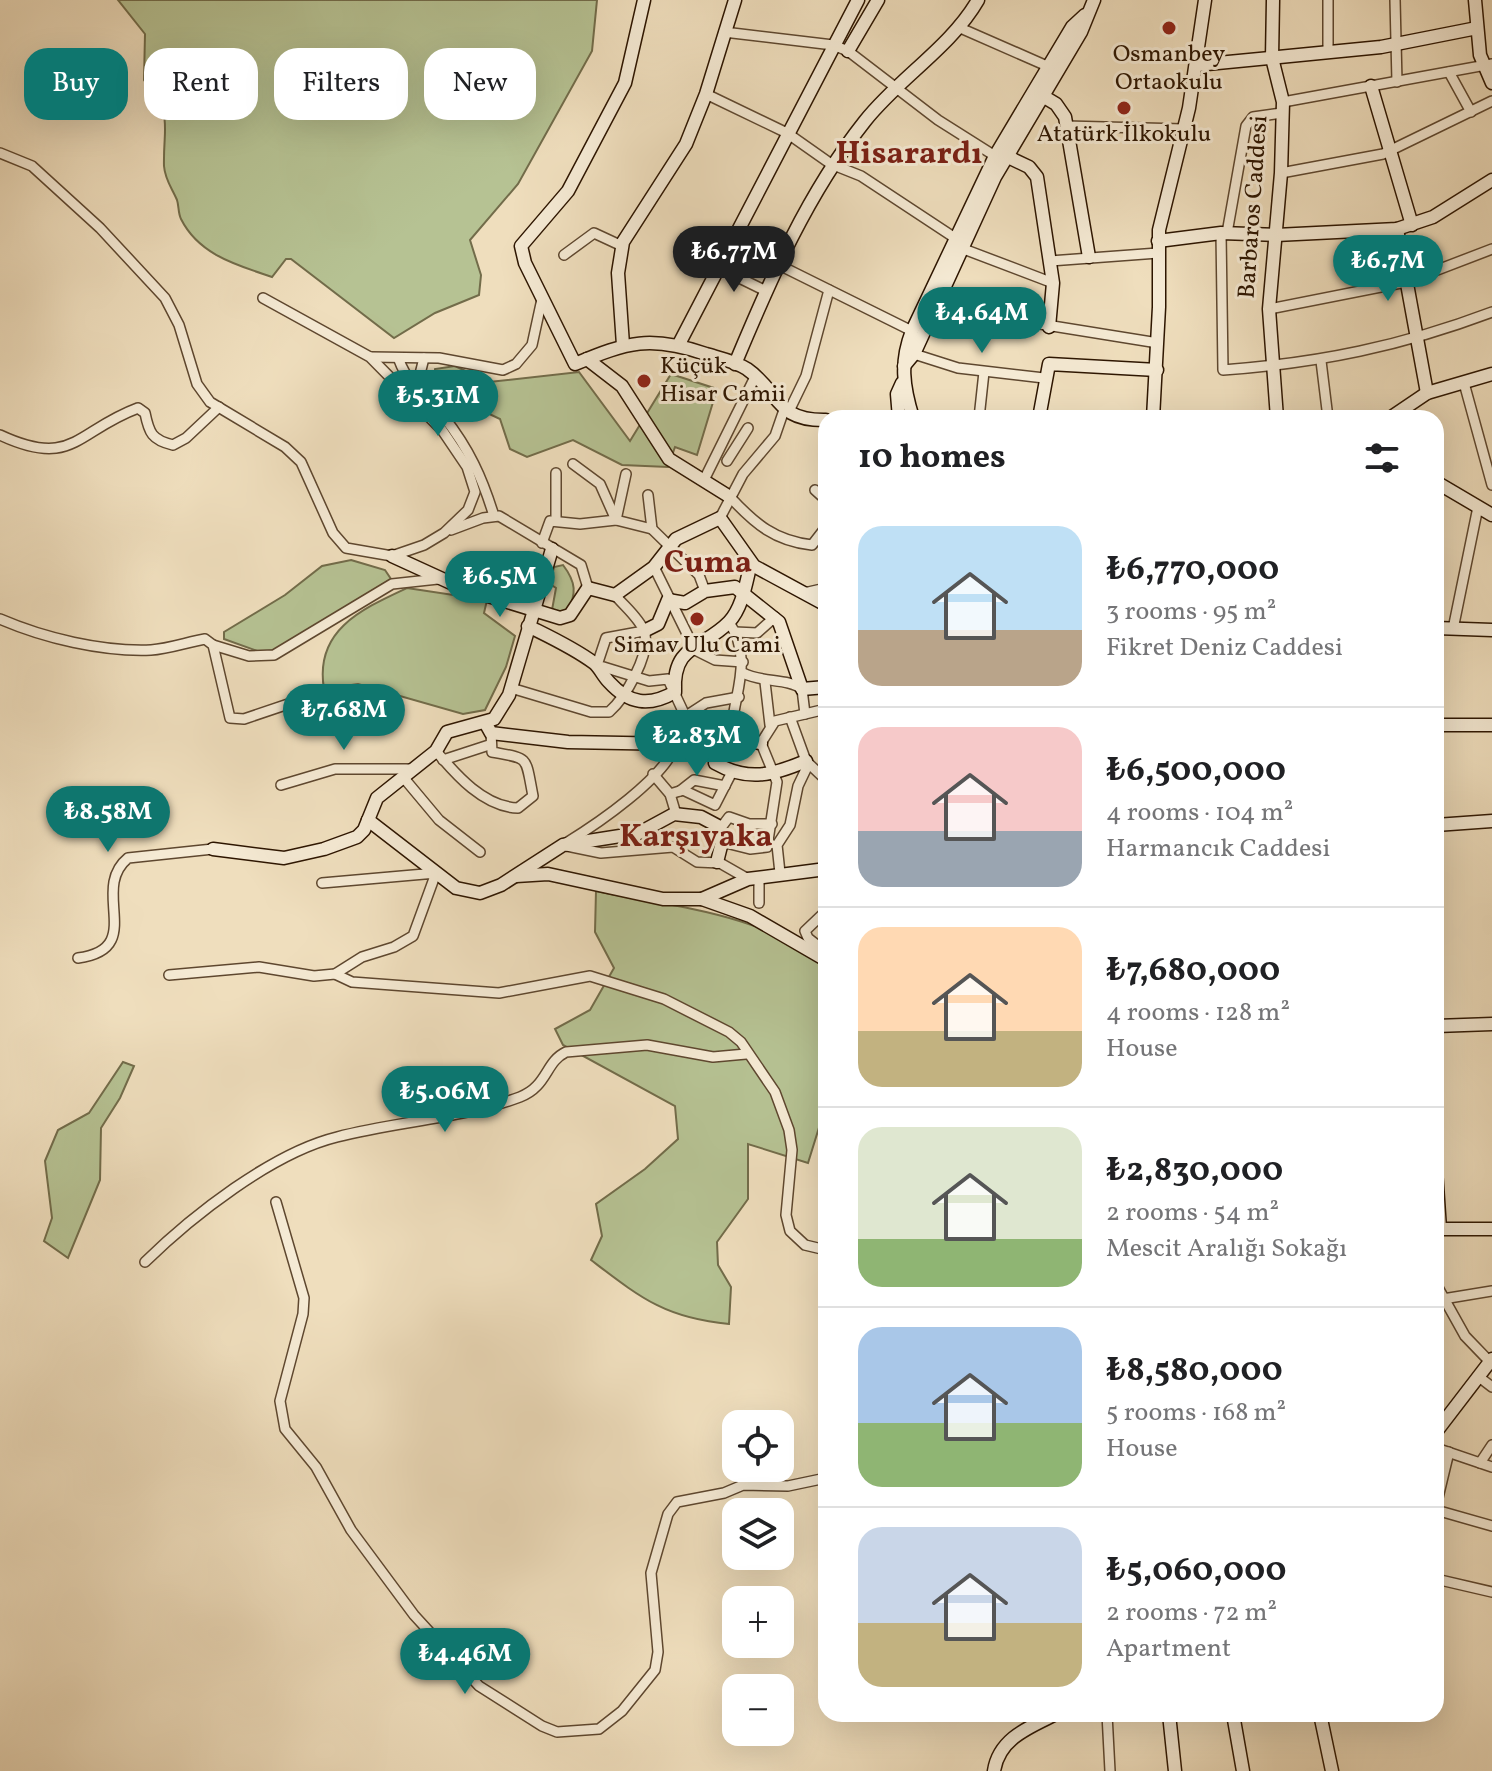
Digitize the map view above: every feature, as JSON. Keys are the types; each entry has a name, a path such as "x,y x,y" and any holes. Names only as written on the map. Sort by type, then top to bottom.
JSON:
{"street":[{"path":"644,0 625,83 568,191 521,246 542,299 575,364 623,345 649,340 679,344 757,371 787,408"},
{"path":"623,345 619,293 622,246 686,144 706,94 735,0"},
{"path":"679,344 858,0"},
{"path":"848,51 878,0"},
{"path":"739,365 766,291 831,164 894,87 958,27 978,0"},
{"path":"898,410 897,400 904,366 902,358 912,331 1047,66 1094,0"},
{"path":"1154,410 1158,343 1158,247 1197,65 1205,0"},
{"name":"Barbaros Caddesi","path":"1273,0 1272,58 1282,108 1281,173 1269,309 1270,366 1276,410"},
{"path":"1328,0 1328,53"},
{"path":"1395,0 1397,82"},
{"path":"1475,0 1477,28 1486,46 1492,83"},
{"path":"1000,156 1081,32 1085,15"},
{"path":"958,27 1047,66"},
{"path":"1197,65 1396,45 1477,28"},
{"path":"724,32 833,45 848,51 938,120 1000,156 1029,167 1037,177 1053,283 1049,327"},
{"path":"1488,65 1371,86 1253,117 1246,126 1224,233 1223,370 1321,361 1417,339 1492,312"},
{"path":"1449,72 1471,112"},
{"path":"1371,86 1412,225"},
{"path":"706,94 787,133 831,164 861,176 958,243 1053,283"},
{"path":"1041,95 1060,107 1066,126 1089,257"},
{"path":"1281,173 1349,163 1390,152 1492,101"},
{"path":"1066,126 1183,129"},
{"path":"0,153 32,166 100,228 165,298 179,325 197,384 219,407 285,447 301,462 333,533 346,548 392,556 438,579 533,611 565,617 588,588"},
{"path":"1050,261 1158,247 1224,233 1276,235 1397,229 1447,209 1492,180"},
{"path":"1397,229 1427,393"},
{"path":"564,255 594,233 622,246"},
{"path":"904,366 914,354 958,243"},
{"path":"1269,309 1406,282 1492,249"},
{"path":"779,265 912,331"},
{"path":"717,267 766,291"},
{"path":"615,595 654,567 670,544 687,531 720,518 743,474 775,436 806,376 829,290"},
{"path":"263,298 370,357 434,420 470,473 475,492 473,504 444,533"},
{"path":"370,357 447,359 496,370 511,367 532,345 542,299"},
{"path":"934,307 1158,343"},
{"path":"914,354 950,366 1044,378"},
{"path":"424,358 420,374 424,397"},
{"path":"587,359 626,391 649,433 669,459 730,497 760,528 812,545 818,537"},
{"path":"399,360 408,381 476,462 494,516"},
{"path":"1321,361 1327,410"},
{"path":"739,365 799,419 818,420"},
{"path":"1040,410 1046,365 1157,370"},
{"path":"980,410 984,372"},
{"path":"1402,410 1427,393 1492,374"},
{"path":"723,458 755,377"},
{"path":"902,383 910,410"},
{"path":"1464,383 1487,448 1492,485"},
{"path":"0,435 47,451 75,443 119,415 138,408 145,413 150,434 159,442 173,445 186,438 219,407"},
{"path":"704,480 748,428"},
{"path":"723,458 743,474"},
{"path":"573,464 596,479 616,520"},
{"path":"556,473 556,520"},
{"path":"616,520 626,474"},
{"path":"1444,487 1492,515"},
{"path":"815,490 818,493"},
{"path":"648,495 652,529"},
{"path":"1453,629 1478,507"},
{"path":"392,556 444,533 494,516 506,519 581,565 588,588"},
{"path":"720,518 751,563 818,601"},
{"path":"78,958 99,953 114,935 112,892 122,862 140,855 178,855 213,849 293,857 357,837 377,798 403,777 489,734 511,688 533,611 547,546 547,522 556,520 580,524 616,520 652,529 699,575 705,591"},
{"path":"703,781 731,742 743,673 743,662 732,627 751,563"},
{"path":"654,567 698,653 715,660 743,662"},
{"path":"0,619 23,629 103,646 151,650 205,639 213,645 249,656 274,655 392,584 438,579"},
{"path":"597,665 606,638 644,631 658,624 666,602 672,599 685,603 705,591 730,587 775,617 783,630 802,689 805,714"},
{"path":"511,688 604,714 615,707 643,652 644,631 615,595 588,588"},
{"path":"804,593 818,590"},
{"path":"675,692 678,666 693,646 732,627 757,633 775,617"},
{"path":"368,820 456,888 480,893 513,877 611,816 671,758 688,728 686,716 666,678 649,681 597,665 528,626"},
{"path":"1444,628 1492,630"},
{"path":"213,645 230,718 244,719 312,696 345,692"},
{"path":"597,665 608,682 642,703 675,692"},
{"path":"743,673 765,682 793,683 802,689 818,688"},
{"path":"765,682 770,725 761,743 777,787 767,847"},
{"path":"686,716 706,703 739,697"},
{"path":"770,725 818,711"},
{"path":"790,717 807,763 818,773"},
{"path":"1444,725 1492,725"},
{"path":"440,756 447,732 568,742 680,745 718,759 732,772 753,776 774,774 807,763"},
{"path":"440,756 475,790 510,807 522,806 533,796 524,757 494,753 489,734"},
{"path":"731,742 761,743"},
{"path":"563,845 639,833 676,814 707,820 721,836 750,849 767,847 779,842 790,825 807,763"},
{"path":"281,785 335,769 414,769"},
{"path":"707,820 732,772"},
{"path":"653,774 675,792 715,805"},
{"path":"403,777 439,820 480,852"},
{"path":"675,792 687,782 703,781 725,786"},
{"path":"675,792 676,814"},
{"path":"717,862 721,836 729,817 749,824 772,824"},
{"path":"1444,824 1492,821"},
{"path":"779,842 780,873"},
{"path":"563,845 601,853 668,847 697,862 717,862 754,878"},
{"path":"702,899 754,878 780,873 818,872"},
{"path":"322,883 436,873"},
{"path":"169,975 259,967 314,976 335,974 362,957 394,947 413,936 436,873"},
{"path":"513,877 548,874 663,899 702,899 750,916 818,955"},
{"path":"754,878 759,903"},
{"path":"818,919 805,931 818,946"},
{"path":"335,974 352,982 499,993 590,976 677,1004 736,1037 775,1092 789,1130 792,1150 786,1215 790,1231 805,1245 818,1248"},
{"path":"1444,1026 1492,1024"},
{"path":"145,1262 240,1185 323,1141 399,1123 448,1117 521,1097 542,1083 558,1055 566,1052 647,1045 713,1057 746,1054"},
{"path":"276,1202 304,1298 303,1314 280,1401 285,1429 316,1467 351,1530 392,1589 461,1670 491,1697 550,1730 599,1729 622,1711 655,1670 658,1652 651,1573 668,1514 677,1502 724,1493 743,1485 788,1486 818,1480"},
{"path":"1444,1229 1492,1229"},
{"path":"1444,1299 1492,1291"},
{"path":"1444,1301 1465,1336 1491,1361 1444,1422"},
{"path":"1479,1377 1492,1387"},
{"path":"1480,1463 1492,1445"},
{"path":"1444,1450 1492,1467"},
{"path":"1444,1469 1449,1452"},
{"path":"1444,1511 1492,1526"},
{"path":"1444,1581 1492,1592"},
{"path":"994,1771 997,1758 1008,1741 1042,1722"},
{"path":"1107,1722 1110,1771"},
{"path":"1170,1722 1175,1771"},
{"path":"1234,1722 1243,1771"},
{"path":"1322,1722 1332,1771"}],"green space":[{"path":"118,0 597,0 592,51 518,184 470,240 481,275 479,295 435,313 394,338 291,259 286,259 272,277 220,257 198,242 180,217 177,200 167,180 165,120 258,120 258,48 145,48 145,34"},
{"path":"455,366 489,382 579,372 630,441 671,374 717,389 697,455 675,447 668,467 622,465 573,440 527,457 510,449 500,419 434,388 435,369"},
{"path":"351,560 385,570 391,579 275,650 260,652 224,639 224,632 285,595 322,566"},
{"path":"563,565 571,577 574,594 567,612 559,614 552,610 556,588 550,584 554,567"},
{"path":"407,588 487,600 484,613 515,636 506,667 485,710 463,714 358,684 324,689 326,651 334,637 358,614"},
{"path":"596,891 749,924 804,950 818,962 818,1131 808,1163 748,1144 748,1199 717,1242 718,1265 731,1287 729,1324 670,1311 640,1295 591,1260 602,1236 596,1204 645,1169 678,1139 675,1106 563,1045 555,1029 590,1010 614,968 595,932"},
{"path":"123,1062 134,1066 120,1098 101,1128 100,1180 68,1258 44,1241 52,1218 45,1161 58,1130 89,1113"}],"place":[{"name":"Osmanbey Ortaokulu","path":"1169,28"},
{"name":"Atatürk İlkokulu","path":"1124,108"},
{"name":"Küçük Hisar Camii","path":"644,381"},
{"name":"Simav Ulu Cami","path":"697,619"}],"district":[{"name":"Hisarardı","path":"909,155"},
{"name":"Cuma","path":"708,564"},
{"name":"Karşıyaka","path":"696,838"}]}
